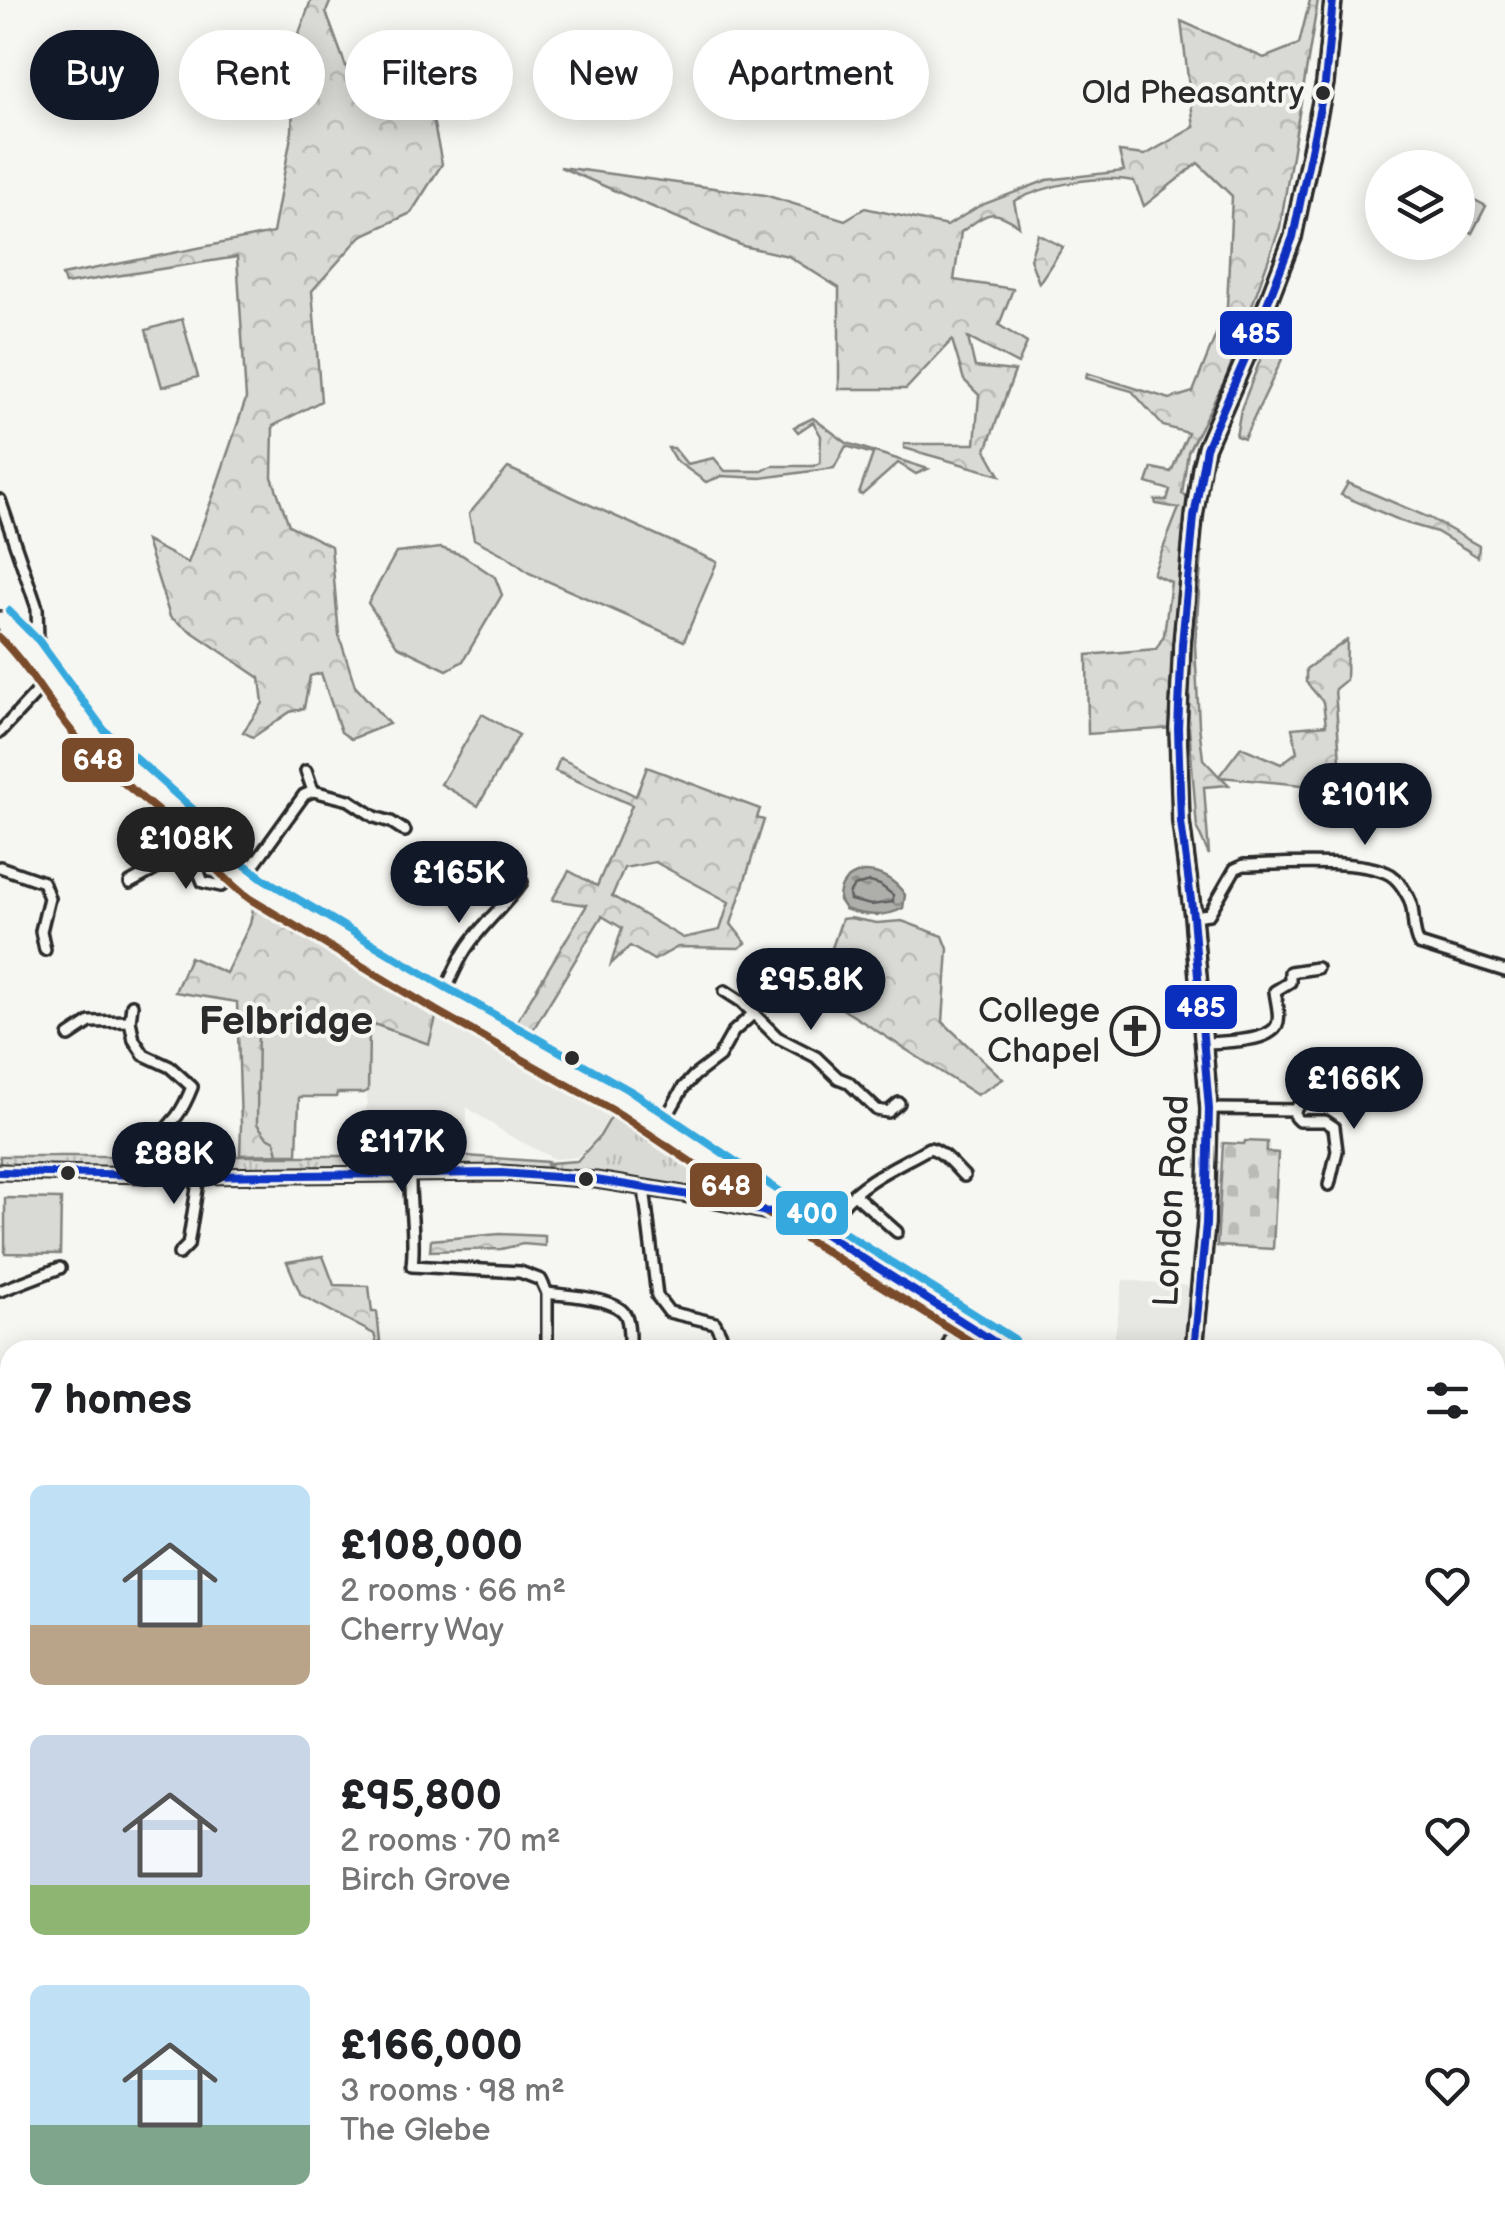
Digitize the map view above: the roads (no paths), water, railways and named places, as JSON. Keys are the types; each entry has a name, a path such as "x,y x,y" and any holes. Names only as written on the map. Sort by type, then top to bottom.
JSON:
{"highway":[{"name":"London Road","path":"1195,1340 1206,1224 1209,1110 1181,822 1178,728 1194,516 1206,448 1293,237 1326,82 1334,0"},
{"path":"0,620 29,649 95,738 189,822 240,876 279,904 662,1125 825,1236 959,1319 982,1340"}],"street":[{"path":"0,500 36,608 38,640 29,649"},
{"path":"0,732 50,678"},
{"path":"306,771 313,791 349,800 405,831"},
{"path":"208,843 199,850 196,865 203,882 221,886 240,876 304,796 313,791"},
{"path":"130,882 162,863 189,822"},
{"path":"1193,916 1209,914 1234,869 1244,865 1334,864 1378,870 1394,877 1413,905 1419,944 1505,971"},
{"path":"0,867 43,882 49,898 41,932 45,950"},
{"path":"442,999 466,950 522,882"},
{"path":"1205,1043 1267,1036 1279,1020 1275,991 1290,982 1290,972 1317,968"},
{"path":"725,991 742,1002 776,1038 816,1057 882,1112 888,1112 899,1102"},
{"path":"132,1005 134,1040 144,1055 170,1067 192,1087 179,1114 152,1147 151,1173"},
{"path":"662,1125 683,1088 718,1057 733,1032 753,1014"},
{"path":"68,1036 90,1022 130,1022"},
{"path":"858,1092 868,1082"},
{"path":"1328,1085 1312,1086 1295,1110 1299,1121 1326,1121 1334,1126 1336,1150 1329,1185"},
{"path":"1209,1110 1295,1110"},
{"path":"825,1236 838,1209 854,1194 886,1170 929,1148 934,1148 964,1176"},
{"path":"0,1172 199,1176 502,1173 644,1188 767,1212 779,1205"},
{"path":"410,1174 409,1201 415,1239 412,1266 520,1272 541,1280 547,1293 546,1340"},
{"path":"179,1254 188,1245 199,1176"},
{"path":"644,1188 657,1296 669,1312 715,1323 723,1340"},
{"path":"854,1194 897,1232"},
{"path":"0,1291 60,1268"},
{"path":"547,1293 618,1306 625,1313 629,1340"},
{"path":"950,1340 959,1319"}],"water":[{"path":"863,872 881,875 897,885 905,895 903,908 874,915 845,909 839,900 843,885"}],"place":[{"name":"Old Pheasantry","path":"1323,93"},
{"name":"College Chapel","path":"1135,1031"}],"district":[{"name":"Felbridge","path":"286,1022"}]}
